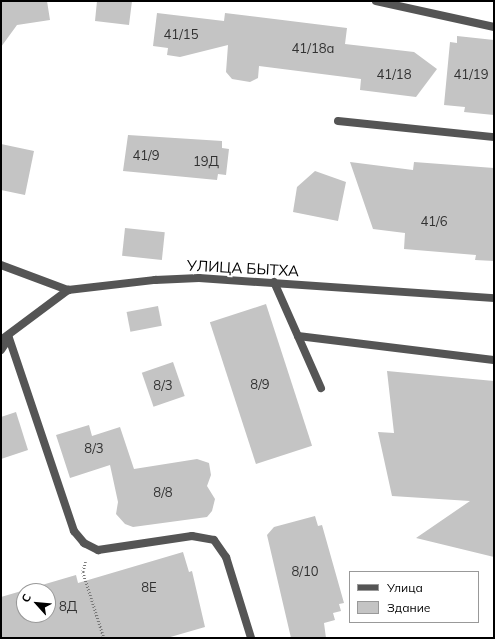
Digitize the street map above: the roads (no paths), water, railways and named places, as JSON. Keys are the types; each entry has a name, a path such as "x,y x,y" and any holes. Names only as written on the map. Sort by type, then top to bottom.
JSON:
{"street":[{"path":"376,1 494,27"},
{"path":"338,121 494,138"},
{"path":"1,265 68,290"},
{"name":"УЛИЦА БЫТХА","path":"68,290 199,278 494,298"},
{"path":"274,282 321,388"},
{"path":"1,350 5,339 68,290"},
{"path":"298,336 494,360"},
{"path":"5,339 74,531 84,543 98,550 192,536 214,540 226,557 251,638"}]}
